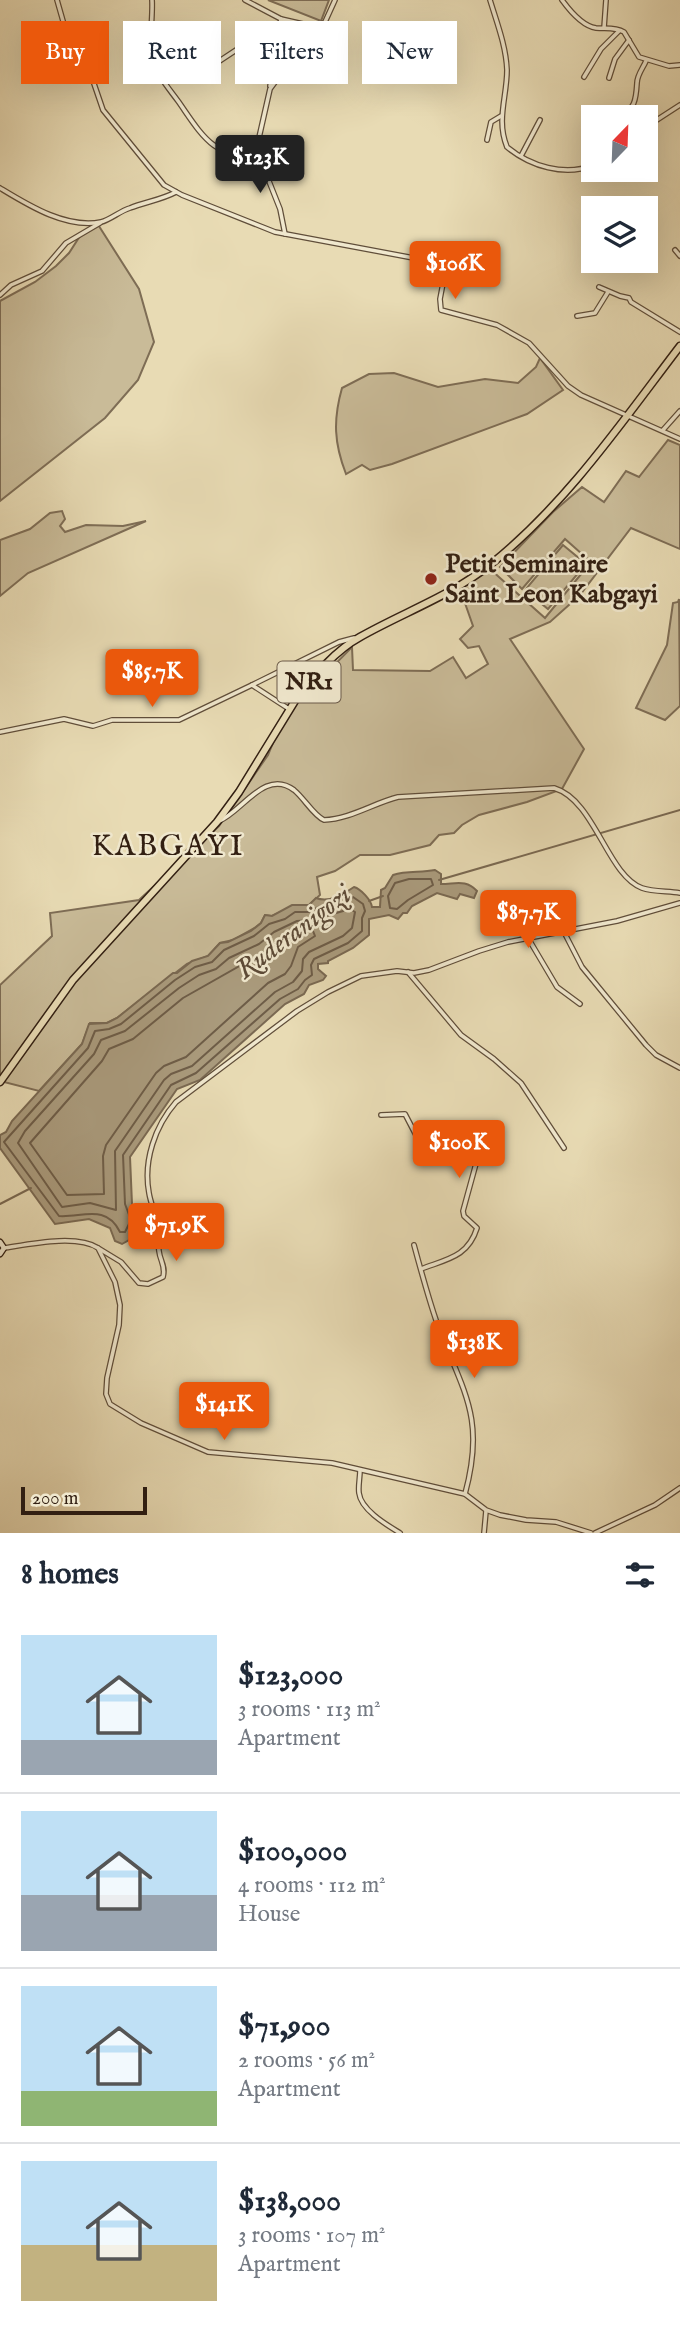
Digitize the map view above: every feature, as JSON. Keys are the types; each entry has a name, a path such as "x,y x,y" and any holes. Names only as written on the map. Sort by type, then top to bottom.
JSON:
{"highway":[{"name":"NR1","path":"0,1082 57,999 94,954 217,822 246,781 289,709 310,681 358,637 439,597 490,564 541,520 572,485 680,346"}],"street":[{"path":"57,0 68,34 90,72 103,110 156,177 176,192 275,232 425,261 444,278 441,310 480,318 519,337 536,348 568,386 582,395 680,439"},
{"path":"152,0 152,53 163,80 208,142 233,154 257,151"},
{"path":"245,0 290,21"},
{"path":"325,21 335,0"},
{"path":"490,0 507,72 501,116 507,147 521,156 560,170 581,170"},
{"path":"562,0 586,24 596,28 620,29 636,54 646,61 669,66 680,65"},
{"path":"604,28 607,0"},
{"path":"584,77 601,49 620,29"},
{"path":"609,78 615,59 629,40"},
{"path":"634,105 638,79 646,61"},
{"path":"271,84 257,151 280,209 285,234"},
{"path":"270,89 274,84"},
{"path":"658,119 680,105"},
{"path":"487,140 491,122 501,116"},
{"path":"521,156 540,120"},
{"path":"0,188 59,218 102,222"},
{"path":"0,295 11,285 42,271 66,243 119,211 176,192"},
{"path":"676,250 680,256"},
{"path":"599,287 629,298 631,302 680,332"},
{"path":"577,316 595,313 609,291"},
{"path":"663,430 680,411"},
{"path":"0,732 64,719 93,726 112,720 179,720 338,642 358,637"},
{"path":"252,685 289,709"},
{"path":"217,822 255,793 278,784 297,792 309,803 317,816 324,820 352,814 398,797 554,788 579,805 634,883 643,889 680,893"},
{"path":"0,1254 4,1248 65,1240 80,1241 121,1262 139,1283 148,1284 163,1276 165,1270 158,1249 159,1234 148,1177 151,1145 170,1108 285,1020 328,992 367,974 429,970 479,950 617,921 680,903"},
{"path":"564,932 582,967 646,1045 656,1055 680,1068"},
{"path":"528,938 557,987 580,1004"},
{"path":"408,972 461,1035 495,1059 521,1083 564,1148"},
{"path":"381,1115 405,1114 417,1137 474,1156 477,1160 463,1212 477,1228 470,1244 462,1252 421,1269"},
{"path":"0,1241 4,1248"},
{"path":"414,1245 437,1323 464,1388 473,1420 473,1463 466,1494"},
{"path":"98,1248 115,1282 120,1304 105,1387 110,1404 141,1423 208,1452 320,1462 360,1470 466,1494 486,1510 515,1519 556,1522 593,1533 655,1505 680,1488"},
{"path":"360,1470 360,1499 400,1533"},
{"path":"484,1533 486,1510"}],"shaded area":[{"path":"268,0 329,0 321,21"},
{"path":"97,223 139,289 154,342 138,380 105,418 0,501 0,301 35,282 56,266 80,236"},
{"path":"540,358 563,390 527,414 392,464 370,470 362,465 346,474 336,431 342,388 369,374 394,373 438,387 485,379 518,383 536,367"},
{"path":"668,440 680,445 680,549 631,528 580,595 550,622 510,639 584,749 562,789 479,815 454,833 439,835 430,845 390,855 360,855 335,871 317,877 320,895 309,905 296,905 272,916 265,915 256,927 233,940 220,943 208,956 187,964 117,1018 107,1023 90,1023 82,1044 39,1091 0,1081 0,985 52,936 50,913 139,900 219,826 268,755 284,716 352,647 353,670 430,671 453,657 466,678 488,664 479,646 468,648 460,639 473,626 460,589 490,569 545,618 591,562 565,539 522,589 500,567 553,512 582,487 604,502 626,471 639,477"},
{"path":"62,511 65,519 60,526 65,532 86,525 123,526 146,521 28,573 0,596 0,540 30,529 50,513"},
{"path":"563,545 586,564 548,609 525,590"},
{"path":"679,599 680,706 665,720 636,708 667,645 673,603"}],"water":[{"path":"435,870 441,874 441,884 461,883 473,887 477,891 474,898 460,894 457,899 437,893 412,906 398,919 389,915 369,919 369,935 328,963 318,964 318,969 326,976 323,980 309,985 304,994 285,1004 200,1080 177,1089 130,1157 132,1204 137,1211 138,1222 129,1240 122,1244 115,1241 110,1228 89,1219 55,1224 0,1148 0,1135 6,1132 12,1121 82,1044 89,1024 107,1023 117,1018 173,973 177,973 192,961 208,956 220,943 251,931 261,923 265,915 272,916 292,905 309,905 316,898 326,900 354,887 365,895 372,907 380,907 381,890 393,875"}],"waterway":[{"name":"Ruderanigozi","path":"439,880 680,810"},
{"name":"Ruderanigozi","path":"369,901 383,896"},
{"name":"Ruderanigozi","path":"0,1204 31,1188"}],"place":[{"name":"Petit Seminaire Saint Leon Kabgayi","path":"431,579"}],"district":[{"name":"KABGAYI","path":"168,847"}]}
